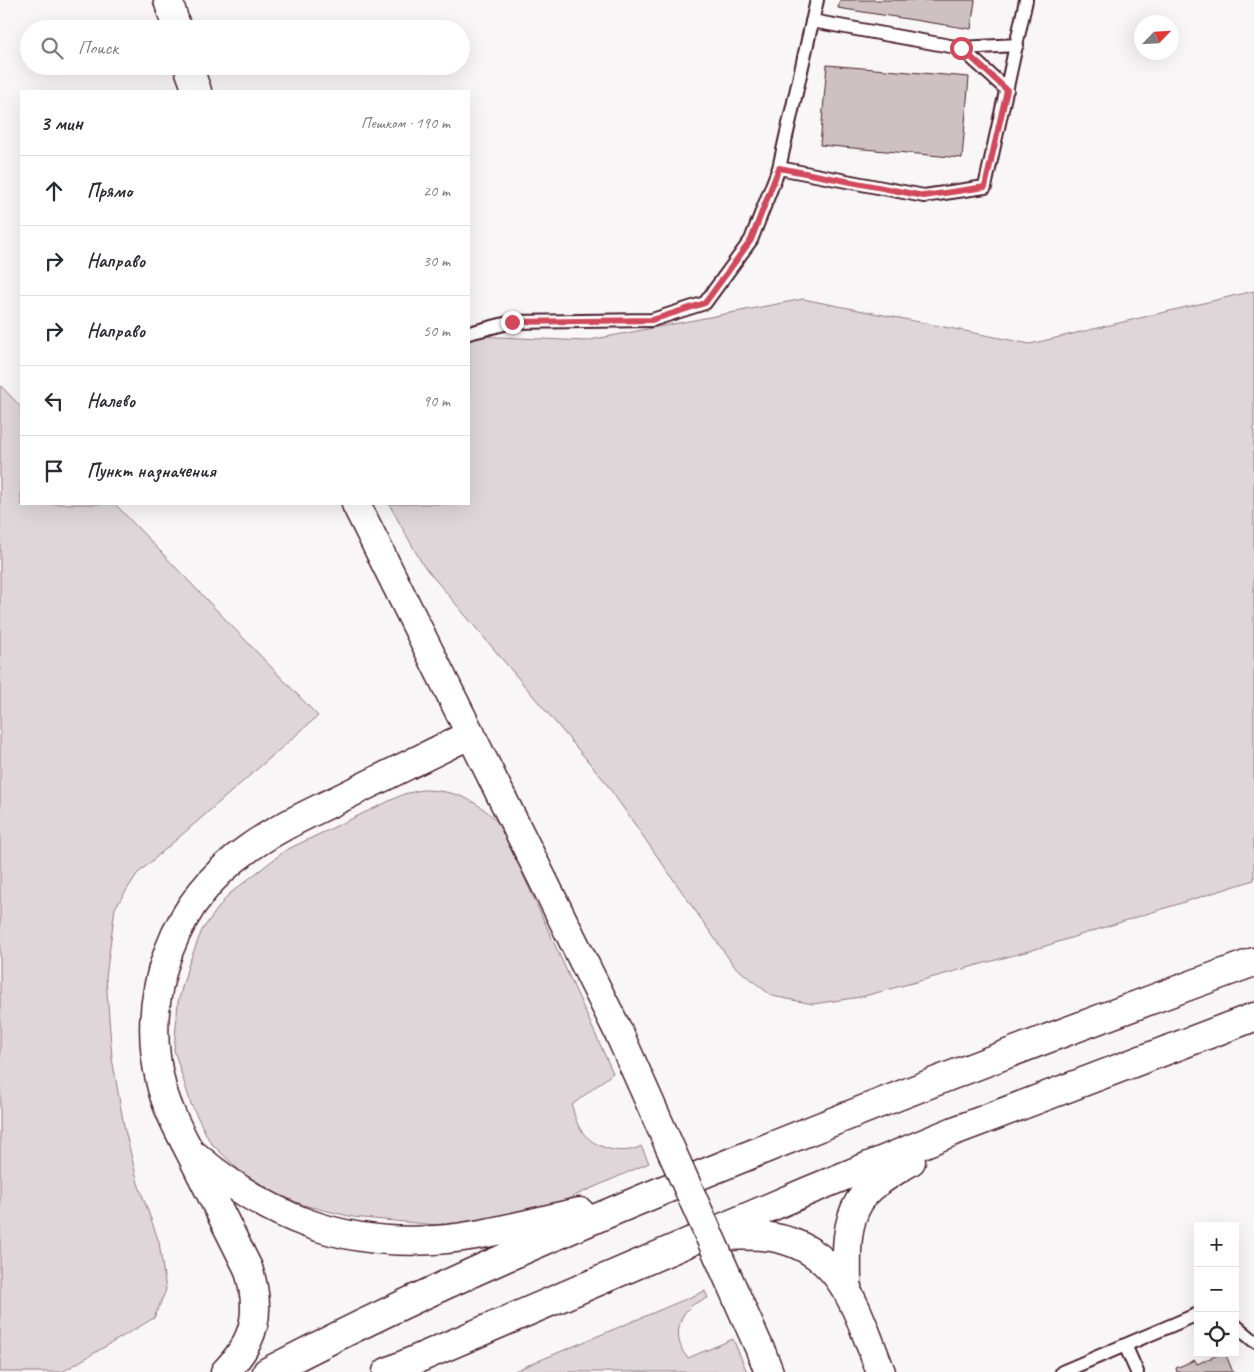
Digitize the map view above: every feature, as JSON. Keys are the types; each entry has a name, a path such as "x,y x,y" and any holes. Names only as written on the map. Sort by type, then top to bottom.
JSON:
{"main road":[{"path":"168,0 174,20"},
{"path":"191,75 197,90"},
{"path":"356,505 618,1031 766,1363"},
{"path":"225,1372 247,1344 254,1326 256,1306 254,1287 248,1268 172,1117 160,1082 154,1046 154,1008 162,968 174,936 190,906 214,877 248,848 286,825 471,734"},
{"path":"267,1372 503,1259 635,1201 879,1102 1254,962"},
{"path":"387,1372 698,1236 954,1131 1254,1016"},
{"path":"847,1287 847,1247 852,1218 859,1202 873,1187 954,1131"},
{"path":"189,1149 244,1193 272,1210 336,1232 368,1238 435,1240 468,1236 635,1201"},
{"path":"698,1236 771,1237 795,1244 820,1256 847,1287 881,1372"}],"lane":[{"path":"470,333 512,322 652,320 705,303 751,240 779,168 817,0"},
{"path":"779,168 924,196 985,187 1026,0"},
{"path":"812,21 961,48 1017,44"},
{"path":"961,48 1007,90"},
{"path":"1062,1372 1194,1316"},
{"path":"1239,1329 1254,1342"},
{"path":"1125,1345 1137,1372"}],"shaded area":[{"path":"1254,291 1254,880 1036,949 861,997 813,1004 772,996 734,966 603,779 423,565 390,505 470,505 470,339 477,336 585,341 803,299 1030,344"},
{"path":"0,385 20,406 20,505 116,505 318,716 137,874 115,908 106,977 112,1058 124,1126 138,1183 159,1242 166,1290 154,1318 62,1372 0,1372"},
{"path":"422,790 445,792 466,798 484,809 501,826 613,1073 572,1105 578,1124 589,1139 603,1147 619,1151 641,1146 649,1163 531,1215 467,1225 436,1225 353,1217 303,1205 276,1193 241,1172 210,1142 191,1104 174,1050 178,1002 188,966 202,930 228,895 286,850 404,794"},
{"path":"705,1291 708,1298 696,1303 685,1312 679,1325 679,1340 684,1353 688,1358 733,1339 747,1372 512,1372"}],"building":[{"path":"840,0 975,0 971,29 838,8"},
{"path":"827,65 969,77 962,158 820,145"},
{"path":"1213,1357 1227,1357 1233,1372 1177,1372 1176,1368 1195,1360 1197,1364"}],"route":[{"path":"512,322 652,320 705,303 751,240 779,168 924,196 985,187 1007,90 961,48"}]}
